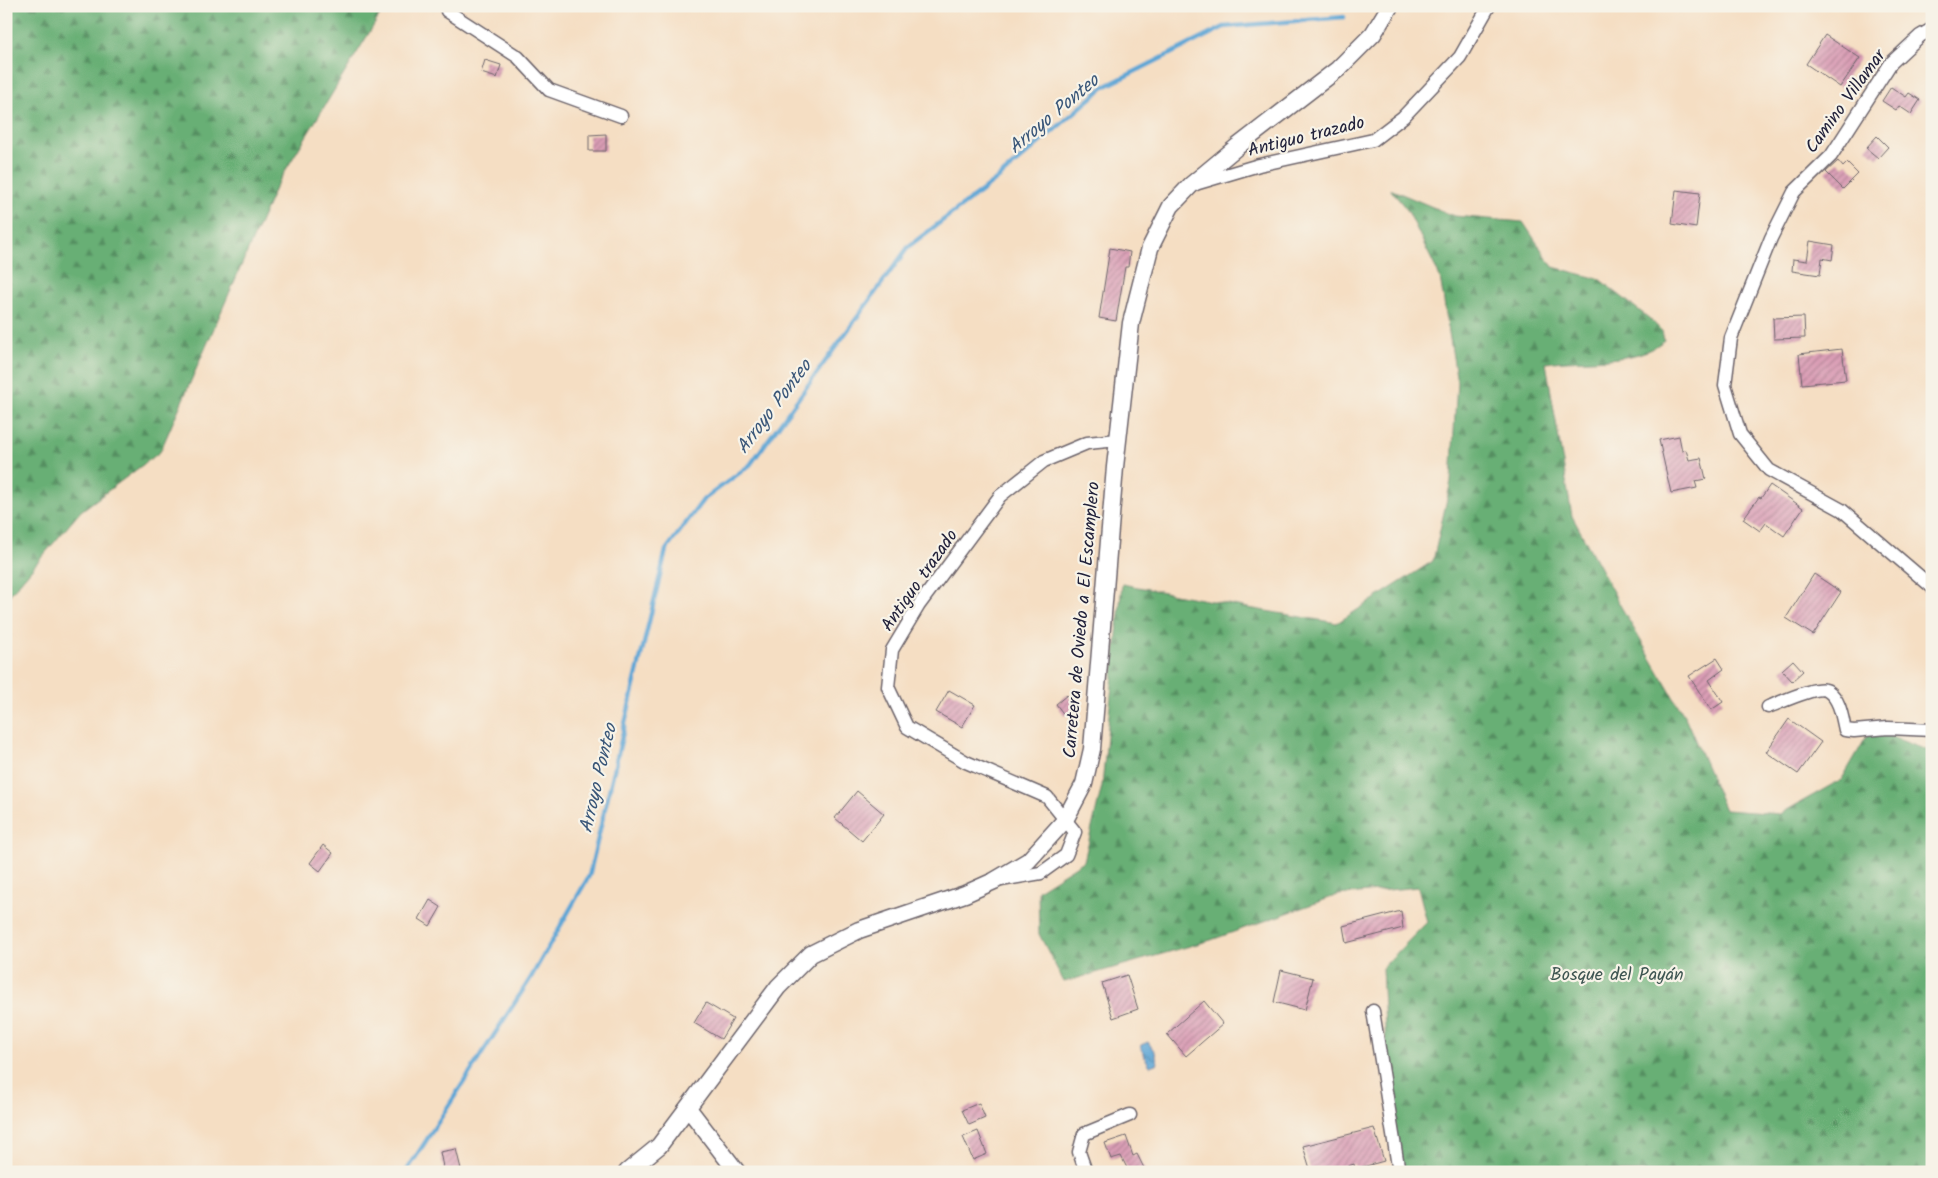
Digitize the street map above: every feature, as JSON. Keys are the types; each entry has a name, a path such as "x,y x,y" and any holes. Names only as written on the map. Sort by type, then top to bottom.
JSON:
{"street":[{"path":"447,6 447,11 518,57 550,90 621,116"},
{"name":"Carretera de Oviedo a El Escamplero","path":"627,1172 659,1146 778,987 811,954 859,930 965,894 994,881 1028,861 1064,820 1084,784 1092,749 1118,440 1131,323 1150,248 1171,206 1191,185 1238,146 1338,69 1373,34 1390,6"},
{"name":"Antiguo trazado","path":"1191,185 1259,165 1373,140 1403,117 1460,56 1489,6"},
{"name":"Camino Villamar","path":"1932,30 1920,36 1892,63 1832,156 1794,192 1771,238 1731,338 1724,385 1740,434 1769,470 1842,510 1932,586"},
{"name":"Antiguo trazado","path":"994,881 1040,874 1066,855 1075,832 1047,797 966,762 907,727 888,687 892,650 919,605 1000,496 1044,461 1087,443 1118,440"},
{"path":"1768,707 1812,690 1823,689 1829,691 1838,702 1845,730 1888,728 1932,730"},
{"path":"1373,1011 1399,1172"},
{"path":"688,1108 737,1172"},
{"path":"1086,1172 1079,1152 1084,1134 1130,1115"}],"green space":[{"path":"6,6 381,6 380,15 276,186 160,452 81,511 6,599"},
{"name":"Bosque del Payán","path":"1390,189 1454,216 1523,222 1553,267 1599,279 1650,319 1662,331 1664,340 1653,348 1639,354 1608,359 1546,363 1572,516 1620,605 1686,719 1725,810 1780,814 1842,779 1871,729 1932,752 1932,1172 1399,1172 1390,1125 1382,968 1427,922 1418,887 1338,895 1211,940 1064,982 1039,934 1038,890 1084,861 1102,786 1122,584 1337,623 1433,561 1451,481 1457,382 1440,277 1408,211"}],"water":[{"path":"1148,1042 1155,1052 1158,1063 1150,1066 1144,1056 1141,1045"}],"building":[{"path":"1825,35 1860,58 1840,87 1806,64"},
{"path":"485,60 501,65 497,78 481,73"},
{"path":"1891,87 1906,97 1909,93 1920,100 1911,114 1899,106 1896,110 1882,101"},
{"path":"606,134 606,151 589,151 589,135"},
{"path":"1877,136 1888,147 1878,158 1866,148"},
{"path":"1838,161 1843,167 1847,163 1858,174 1843,189 1826,172"},
{"path":"1676,190 1700,193 1696,228 1672,224"},
{"path":"1810,241 1834,245 1832,260 1822,258 1820,275 1792,271 1793,259 1807,261"},
{"path":"1110,248 1130,252 1128,267 1125,267 1116,321 1099,318"},
{"path":"1804,317 1805,338 1774,339 1773,318"},
{"path":"1842,349 1846,380 1802,384 1799,354"},
{"path":"1679,436 1682,451 1686,450 1689,460 1701,458 1706,479 1695,481 1697,488 1671,493 1659,440"},
{"path":"1770,485 1803,508 1784,536 1766,523 1760,531 1743,519"},
{"path":"1814,574 1841,592 1813,635 1786,618"},
{"path":"1717,658 1724,669 1709,680 1723,702 1711,710 1689,676"},
{"path":"1793,660 1803,671 1792,681 1782,670"},
{"path":"949,690 975,705 962,727 936,712"},
{"path":"1067,695 1076,706 1065,716 1056,704"},
{"path":"1789,719 1821,742 1798,774 1766,752"},
{"path":"857,791 884,814 862,841 835,818"},
{"path":"323,845 333,853 320,871 310,863"},
{"path":"430,900 441,907 430,926 419,919"},
{"path":"1401,911 1403,928 1346,943 1343,926"},
{"path":"1281,970 1313,978 1305,1010 1274,1002"},
{"path":"1127,975 1138,1009 1113,1018 1102,983"},
{"path":"1204,1001 1223,1024 1186,1056 1167,1034"},
{"path":"706,1003 733,1019 721,1039 694,1023"},
{"path":"979,1103 985,1118 969,1125 962,1110"},
{"path":"1374,1128 1384,1161 1355,1169 1354,1164 1330,1172 1311,1172 1303,1146"},
{"path":"978,1131 987,1154 973,1160 963,1137"},
{"path":"1126,1136 1133,1156 1137,1154 1146,1172 1129,1172 1121,1156 1111,1159 1105,1143"},
{"path":"456,1149 461,1169 444,1172 440,1152"}],"waterway":[{"name":"Arroyo Ponteo","path":"406,1172 530,979 589,876 666,550 703,500 750,465 909,246 996,180 1104,87 1224,27 1344,17"}]}
